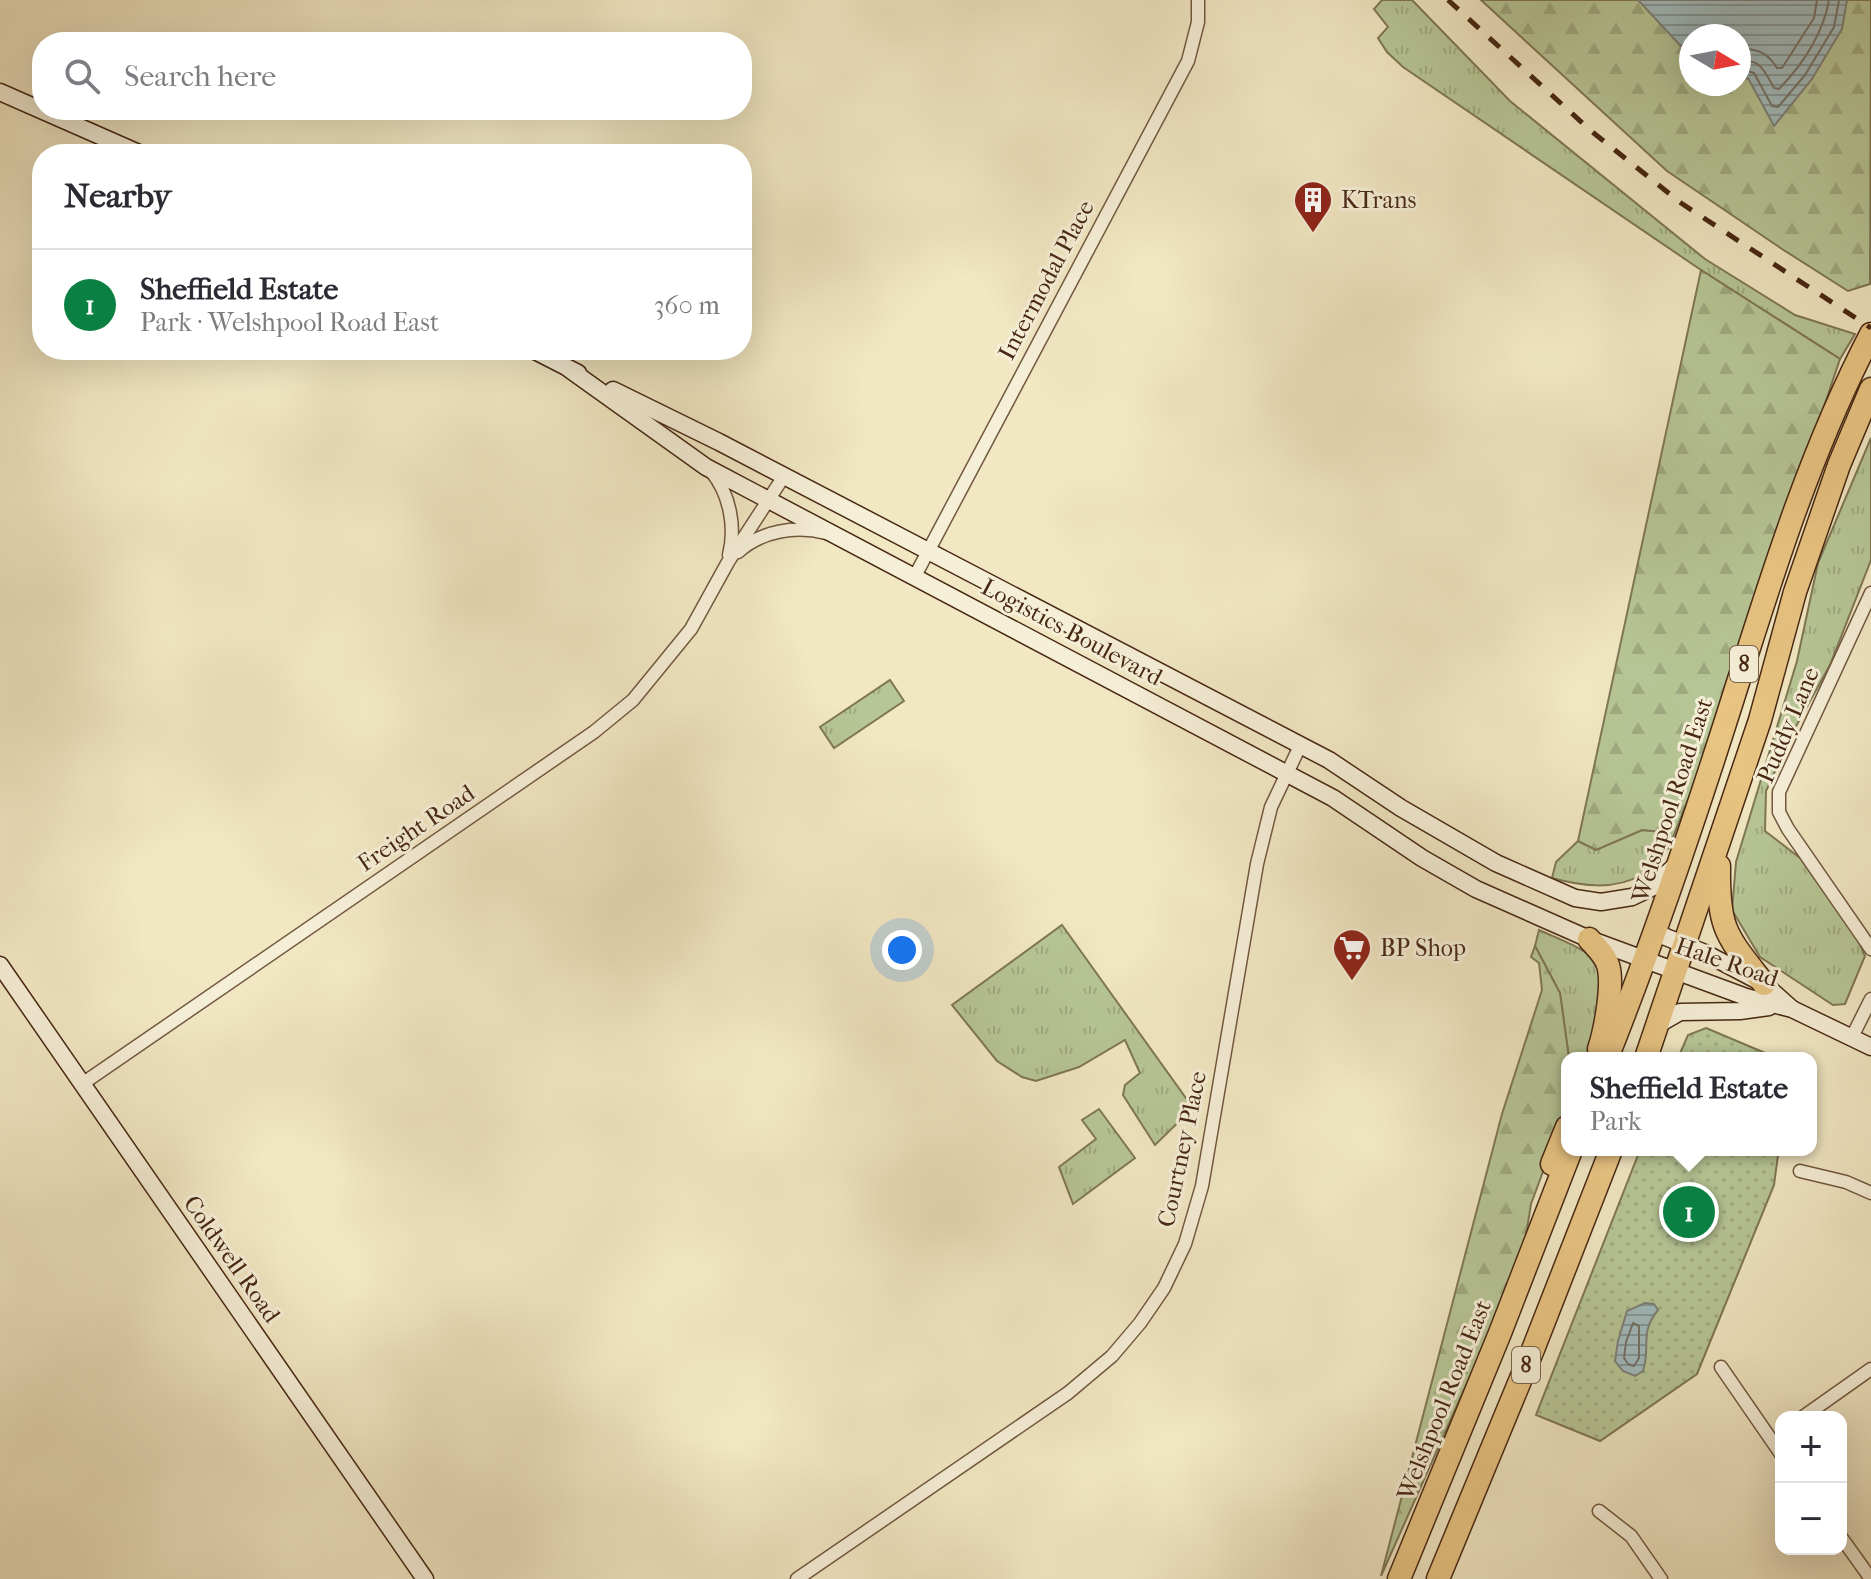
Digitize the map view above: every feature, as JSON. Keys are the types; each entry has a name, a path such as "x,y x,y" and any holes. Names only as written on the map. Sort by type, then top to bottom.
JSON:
{"highway":[{"name":"Welshpool Road East","path":"1609,1052 1656,933 1774,567 1814,458 1850,373 1871,334"},
{"name":"8","path":"1648,1052 1760,720 1795,592 1839,465 1871,389"},
{"path":"1719,844 1722,924 1731,942 1764,984"},
{"path":"1589,939 1604,955 1609,965 1610,979 1605,1023 1597,1052"},
{"name":"8","path":"1535,1242 1536,1202 1561,1142"},
{"name":"Welshpool Road East","path":"1399,1579 1569,1156"},
{"name":"8","path":"1438,1579 1540,1333 1609,1156"}],"street":[{"name":"Intermodal Place","path":"915,576 1188,61 1198,22 1198,0"},
{"path":"0,92 32,106"},
{"path":"64,120 118,144"},
{"name":"Logistics Boulevard","path":"552,360 784,476 1351,772 1401,808 1496,863 1560,892 1601,902 1632,897 1666,876 1681,859"},
{"name":"Logistics Boulevard","path":"569,369 709,468 1333,798 1458,879 1589,939"},
{"name":"Freight Road","path":"709,468 716,477 731,516 733,537 728,562"},
{"name":"Freight Road","path":"82,1084 594,732 633,700 691,629 728,562 784,476"},
{"name":"Freight Road","path":"728,562 742,548 766,535 792,529 821,532 848,540"},
{"name":"Puddy Lane","path":"1871,593 1779,792 1779,812 1871,949"},
{"name":"Courtney Place","path":"797,1579 1068,1393 1112,1356 1164,1288 1185,1244 1202,1186 1257,864 1271,807 1300,746"},
{"name":"Hale Road","path":"1656,933 1764,984 1785,1007"},
{"name":"Hale Road","path":"1589,939 1746,997 1785,1007 1871,1047"},
{"name":"Coldwell Road","path":"0,965 425,1579"},
{"path":"1852,1037 1871,999"},
{"path":"1659,1024 1680,1012 1785,1007"},
{"path":"1800,1171 1846,1182 1871,1193"},
{"path":"1721,1367 1775,1435"},
{"path":"1812,1411 1871,1369"},
{"path":"1599,1511 1631,1536 1661,1579"},
{"path":"1847,1545 1871,1579"}],"green space":[{"path":"1382,0 1412,0 1510,101 1705,259 1795,315 1855,334 1840,359 1701,270 1403,67 1378,38 1388,27 1374,9"},
{"path":"1481,0 1871,0 1870,284 1848,291 1667,171"},
{"path":"1701,270 1840,359 1708,750 1669,847 1663,832 1642,830 1596,850 1578,841"},
{"path":"1871,438 1871,560 1830,665 1794,730 1766,791 1765,831 1800,858 1857,938 1865,956 1845,1004 1833,1005 1760,957 1732,910 1736,862 1797,661 1818,563"},
{"path":"890,680 904,701 834,748 820,727"},
{"path":"1642,830 1663,832 1669,847 1643,874 1610,885 1552,878 1556,862 1578,841 1596,850"},
{"path":"1062,925 1193,1108 1155,1145 1123,1095 1125,1085 1140,1073 1125,1040 1079,1067 1036,1081 1022,1077 997,1061 952,1005"},
{"path":"1539,930 1585,952 1594,961 1600,973 1602,1002 1592,1052 1568,1052 1560,993 1535,946"},
{"path":"1535,946 1560,993 1568,1052 1561,1052 1561,1123 1531,1204 1522,1260 1381,1576 1502,1114 1542,990 1539,963 1531,957"},
{"path":"1706,1028 1763,1052 1681,1052 1688,1035"},
{"path":"1099,1109 1135,1158 1073,1204 1059,1167 1096,1139 1082,1120"},
{"path":"1638,1156 1778,1156 1774,1185 1697,1374 1600,1441 1536,1415"}],"water":[{"path":"1638,0 1847,0 1842,29 1812,79 1774,126 1751,84 1751,24 1679,24 1679,44"},
{"path":"1645,1303 1654,1304 1658,1310 1647,1333 1643,1371 1635,1376 1623,1371 1615,1361 1627,1311"}],"railway":[{"path":"1448,0 1590,130 1681,203 1871,328"}],"place":[{"name":"KTrans","path":"1313,234"},
{"name":"BP Shop","path":"1352,982"},
{"name":"Sheffield Estate","path":"1689,1212"}]}
